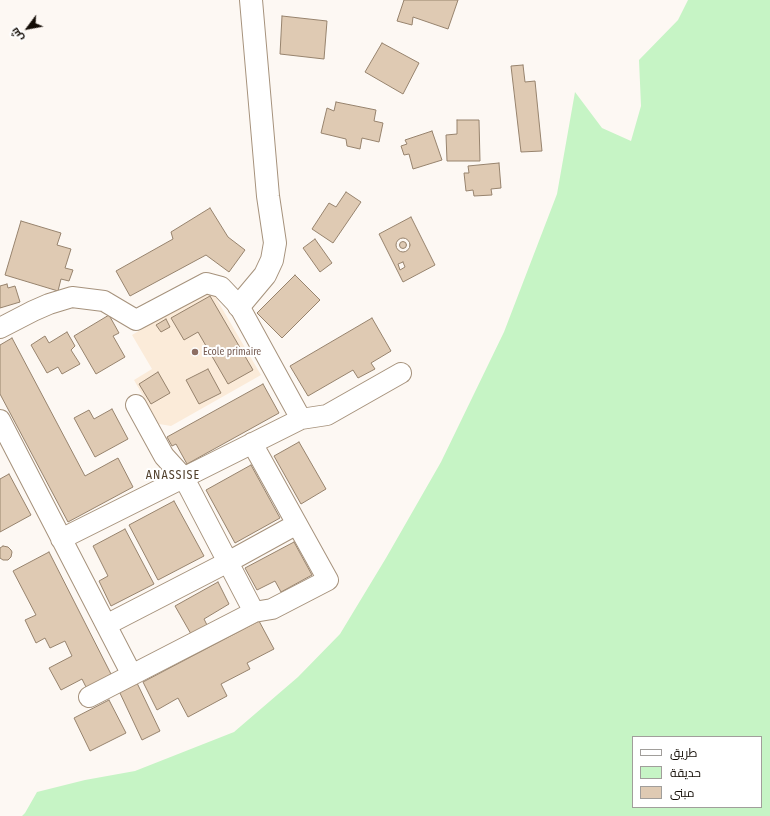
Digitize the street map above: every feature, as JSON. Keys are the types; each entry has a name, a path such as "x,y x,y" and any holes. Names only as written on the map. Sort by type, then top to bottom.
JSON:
{"street":[{"path":"239,306 265,275 272,260 275,243 268,196 251,0"},
{"path":"0,328 49,304 72,297 104,301 136,320 206,283 221,286 239,306 301,419"},
{"path":"61,539 301,419 327,415 401,373"},
{"path":"136,405 164,456 184,478 254,612"},
{"path":"0,420 132,675"},
{"path":"89,696 254,612 272,609 328,580 252,443"},
{"path":"106,625 228,562 297,524"}],"shaded area":[{"name":"Ecole primaire","path":"206,291 213,293 261,375 171,426 159,424 134,380 152,369 132,335"}],"green space":[{"path":"688,0 770,0 770,816 22,816 37,792 85,780 135,771 234,732 298,677 340,634 441,462 504,332 557,194 575,92 602,128 631,141 641,106 639,60 678,20"}],"building":[{"path":"404,0 458,0 448,29 413,17 412,25 397,21"},
{"path":"282,16 327,21 324,59 280,54"},
{"path":"382,43 419,63 403,94 365,72"},
{"path":"523,65 525,82 535,81 542,151 521,152 511,66"},
{"path":"336,102 376,110 374,121 383,123 379,142 362,138 360,149 347,146 346,139 321,133 327,108 334,111"},
{"path":"457,120 479,120 480,161 447,161 446,135 457,134"},
{"path":"432,131 442,160 413,169 409,154 404,155 401,146 407,144 405,140"},
{"path":"499,163 501,188 491,189 492,195 474,196 473,190 466,191 464,173 469,173 468,166"},
{"path":"346,192 361,202 333,243 312,229 329,203 336,207"},
{"path":"210,208 228,237 245,250 229,272 206,255 130,296 116,271 173,239 171,232"},
{"path":"411,217 435,265 403,282 379,234"},
{"path":"21,221 61,233 57,245 71,249 65,268 73,270 69,281 61,279 58,291 5,275"},
{"path":"400,238 406,238 410,242 410,248 406,252 400,252 396,248 396,242"},
{"path":"315,239 332,263 320,272 303,248"},
{"path":"403,241 406,242 406,248 403,249 400,248 399,245 400,242"},
{"path":"403,262 405,267 400,270 398,264"},
{"path":"295,275 320,300 282,338 257,313"},
{"path":"7,284 8,288 15,286 20,302 0,308 0,286"},
{"path":"210,296 253,370 228,384 198,332 184,340 171,318"},
{"path":"109,315 119,333 113,336 125,357 96,374 74,336"},
{"path":"372,318 391,351 371,363 375,369 358,378 353,370 308,396 290,366"},
{"path":"166,319 170,327 161,332 156,325"},
{"path":"67,332 75,346 71,350 80,364 62,374 58,367 47,373 31,345 45,336 49,343"},
{"path":"12,338 85,476 118,458 133,487 68,522 0,394 0,345"},
{"path":"208,369 221,393 199,404 186,380"},
{"path":"158,372 170,393 151,404 139,384"},
{"path":"263,384 279,413 187,464 176,444 172,446 167,437"},
{"path":"112,409 128,439 95,457 74,418 89,410 94,419"},
{"path":"299,442 326,489 301,504 274,456"},
{"path":"251,465 280,518 235,543 206,490"},
{"path":"9,474 31,515 0,532 0,479"},
{"path":"174,501 204,556 158,580 129,525"},
{"path":"125,529 154,584 111,606 99,581 108,576 93,546"},
{"path":"294,542 312,575 281,592 275,581 257,590 245,568"},
{"path":"3,546 8,547 12,552 11,557 8,560 3,560 0,558 0,548"},
{"path":"49,552 112,676 87,689 82,679 61,690 49,668 72,656 65,641 50,648 45,638 36,643 25,620 36,615 13,571"},
{"path":"218,582 229,604 204,619 207,625 191,634 175,606"},
{"path":"259,621 274,649 247,663 250,669 221,684 227,696 188,717 178,698 157,710 143,682"},
{"path":"137,683 160,731 142,740 119,691"},
{"path":"109,700 126,733 90,751 74,718"}],"place":[{"name":"Ecole primaire","path":"195,352"}],"district":[{"name":"ANASSISE","path":"173,476"}]}
